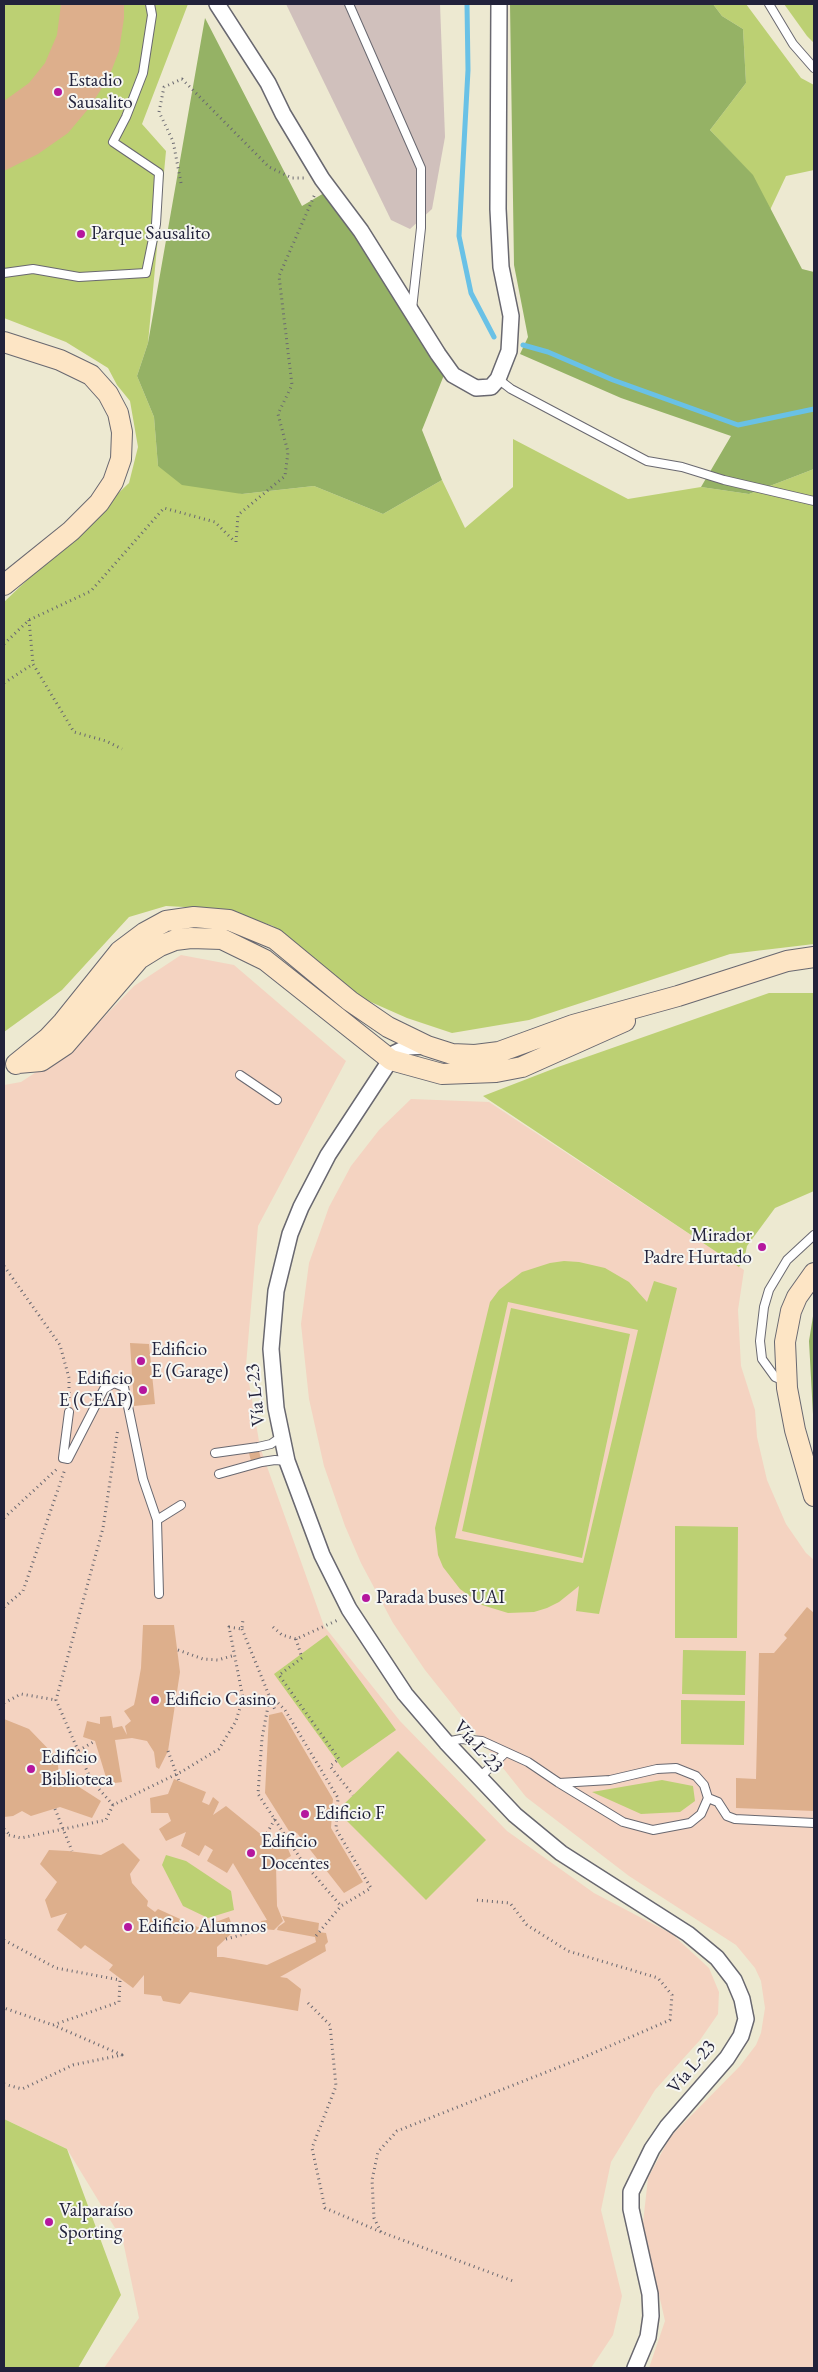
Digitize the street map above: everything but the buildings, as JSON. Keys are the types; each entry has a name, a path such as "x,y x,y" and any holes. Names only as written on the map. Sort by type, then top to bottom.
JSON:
{"main road":[{"path":"4,342 60,360 91,376 108,394 118,413 122,432 121,459 112,482 99,503 70,531 4,585"},
{"path":"10,1065 48,1038 120,951 144,933 166,921 194,917 229,920 275,939 350,1001 388,1027 427,1046 452,1054 475,1055 500,1052 573,1025 678,996 787,961 814,957"},
{"path":"10,1065 41,1061 65,1044 139,959 160,946 175,940 191,938 222,940 265,960 391,1060 442,1074 496,1072 522,1067 678,996"},
{"path":"814,1273 797,1297 787,1327 785,1342 787,1382 799,1448 814,1496"}],"street":[{"path":"217,4 268,82 283,114 322,179 361,231 453,375 476,388 491,387 498,379 508,351 511,316 501,267 498,209 499,4"},
{"path":"388,1027 394,1044 391,1060"},
{"name":"Vía L-23","path":"427,1046 408,1047 400,1050 391,1060 314,1180 301,1207 285,1253 276,1291 271,1350 273,1389 287,1461 322,1555 352,1614 405,1694 446,1742 515,1816 561,1853 688,1934 717,1958 734,1980 742,1999 746,2018 741,2036 727,2058 667,2127 652,2149 631,2192 631,2209 650,2294 651,2316 648,2337 635,2368"}],"lane":[{"path":"4,273 33,269 79,277 146,273 156,224 159,172 113,142 126,117 143,73 152,15 150,4"},
{"path":"349,4 421,168 420,228 412,313"},
{"path":"769,4 793,44 814,68"},
{"path":"498,379 511,389 647,461 682,467 724,480 814,501"},
{"path":"240,1075 277,1100"},
{"path":"787,1382 775,1377 762,1359 760,1333 764,1307 769,1290 787,1260 814,1235"},
{"path":"69,1412 63,1458 68,1459 104,1389 114,1383 124,1387 143,1479 157,1520 158,1594"},
{"path":"216,1453 271,1444 281,1437"},
{"path":"219,1474 262,1462 287,1461"},
{"path":"157,1520 181,1505"},
{"path":"446,1742 461,1739 482,1741 528,1762 559,1783 623,1822 653,1830 690,1823 701,1814 708,1798 704,1786 696,1776 676,1768 610,1780 559,1783"},
{"path":"479,1778 505,1753"},
{"path":"708,1798 718,1802 727,1816 735,1819 814,1823"}],"path":[{"path":"4,644 28,620 91,591 164,508 215,522 236,542 238,515 286,476 288,452 278,414 292,385 279,276 322,179 292,178 269,167 182,79 164,87 159,112 173,141 181,182"},
{"path":"28,620 33,664 74,732 106,741 122,749"},
{"path":"4,683 33,664"},
{"path":"4,1266 60,1345 69,1378 69,1412"},
{"path":"113,1805 91,1780 56,1700 103,1528 118,1428"},
{"path":"4,1518 68,1459"},
{"path":"4,1607 23,1591 68,1459"},
{"path":"273,1627 282,1635 296,1639 352,1614"},
{"path":"242,1619 242,1629 271,1696 275,1710"},
{"path":"4,1834 21,1838 106,1820 113,1805 181,1772 219,1750 236,1721 243,1698 229,1627 242,1629"},
{"path":"296,1639 302,1658 279,1675 339,1759 330,1766 353,1795"},
{"path":"178,1650 203,1659 218,1660 235,1655"},
{"path":"4,1703 21,1694 56,1700"},
{"path":"271,1696 262,1738 258,1794 302,1861 342,1906"},
{"path":"271,1696 285,1710 338,1798 336,1829 371,1888 342,1906 315,1937"},
{"path":"57,1763 95,1742"},
{"path":"168,1751 179,1781"},
{"path":"54,1809 72,1851"},
{"path":"266,1833 275,1819"},
{"path":"4,1829 10,1836"},
{"path":"381,2232 374,2218 372,2180 378,2152 397,2131 582,2058 670,2020 672,1995 658,1978 568,1951 527,1925 510,1903 475,1900"},
{"path":"226,1939 263,1929"},
{"path":"4,1940 56,1968 120,1980 119,2002 53,2025"},
{"path":"308,2003 330,2025 336,2086 312,2148 326,2208 381,2232 513,2281"},
{"path":"4,2008 53,2025 122,2055 73,2064 22,2089 4,2084"}],"shaded area":[{"path":"286,4 440,4 445,137 432,209 410,229 391,220"},
{"path":"181,955 234,965 346,1061 258,1226 246,1365 260,1447 324,1626 400,1721 507,1831 594,1893 672,1934 709,1968 719,1992 718,2014 700,2040 655,2090 611,2162 601,2210 622,2296 613,2335 591,2368 104,2368 139,2318 123,2241 67,2149 4,2119 4,1085 21,1082 76,1046 134,986"},
{"path":"411,1099 489,1102 744,1270 738,1310 741,1366 755,1410 757,1437 767,1480 786,1524 806,1553 814,1560 814,2368 649,2368 665,2321 643,2223 648,2178 670,2137 740,2066 756,2045 761,2033 765,2008 761,1981 755,1968 736,1945 629,1876 526,1797 425,1670 393,1623 361,1563 345,1526 324,1466 309,1399 301,1324 309,1263 329,1207 351,1166 379,1130"}],"green space":[{"path":"4,4 188,4 142,124 166,151 148,343 137,376 154,417 158,466 242,494 314,486 383,514 442,480 465,528 513,487 513,439 628,499 701,487 749,494 814,469 814,944 730,954 529,1020 452,1033 407,1018 355,995 273,926 222,909 166,906 129,917 62,990 4,1032 4,602 129,483 138,447 130,401 117,385 108,368 66,342 4,318"},
{"path":"510,4 713,4 722,16 743,29 746,83 710,130 753,175 802,269 814,272 814,469 749,494 701,487 731,436 621,398 520,354 528,337 514,265"},
{"path":"713,4 746,4 801,78 814,85 814,170 786,176 770,210 752,175 710,130 746,83 743,29 722,16"},
{"path":"784,4 814,4 814,43 807,36"},
{"path":"205,18 302,206 331,189 444,375 422,430 442,480 383,514 314,486 242,494 182,485 158,466 154,417 137,376 148,343"},
{"path":"769,993 814,993 814,1191 775,1208 747,1246 744,1260 739,1267 483,1096 558,1067"},
{"path":"564,1261 579,1262 605,1268 629,1282 647,1302 654,1281 677,1288 599,1614 576,1611 579,1586 559,1602 534,1612 508,1613 482,1605 460,1589 443,1567 438,1555 435,1528 490,1302 499,1290 522,1272 550,1263","holes":["508,1302 638,1330 583,1563 455,1538"]},
{"path":"511,1308 630,1334 582,1558 462,1531"},
{"path":"814,1310 814,1433 809,1341"},
{"path":"675,1526 738,1527 737,1638 675,1638"},
{"path":"327,1635 396,1730 342,1768 274,1674"},
{"path":"683,1650 746,1651 745,1695 682,1694"},
{"path":"681,1700 745,1701 744,1745 681,1744"},
{"path":"398,1751 486,1840 426,1900 337,1811"},
{"path":"662,1780 693,1786 695,1801 680,1812 641,1814 592,1792"},
{"path":"166,1855 186,1861 231,1891 234,1910 208,1918 183,1906 162,1865"},
{"name":"Valparaíso Sporting","path":"4,2119 67,2149 121,2295 78,2368 4,2368"}],"waterway":[{"path":"467,4 468,70 459,236 471,293 494,337"},
{"path":"523,345 548,352 613,380 738,425 814,409"}],"place":[{"name":"Estadio Sausalito","path":"58,92"},
{"name":"Parque Sausalito","path":"81,234"},
{"name":"Mirador Padre Hurtado","path":"762,1247"},
{"name":"Edificio E (Garage)","path":"141,1361"},
{"name":"Edificio E (CEAP)","path":"143,1390"},
{"name":"Parada buses UAI","path":"366,1598"},
{"name":"Edificio Casino","path":"155,1700"},
{"name":"Edificio Biblioteca","path":"31,1769"},
{"name":"Edificio F","path":"305,1814"},
{"name":"Edificio Docentes","path":"251,1853"},
{"name":"Edificio Alumnos","path":"128,1927"},
{"name":"Valparaíso Sporting","path":"49,2222"}]}
